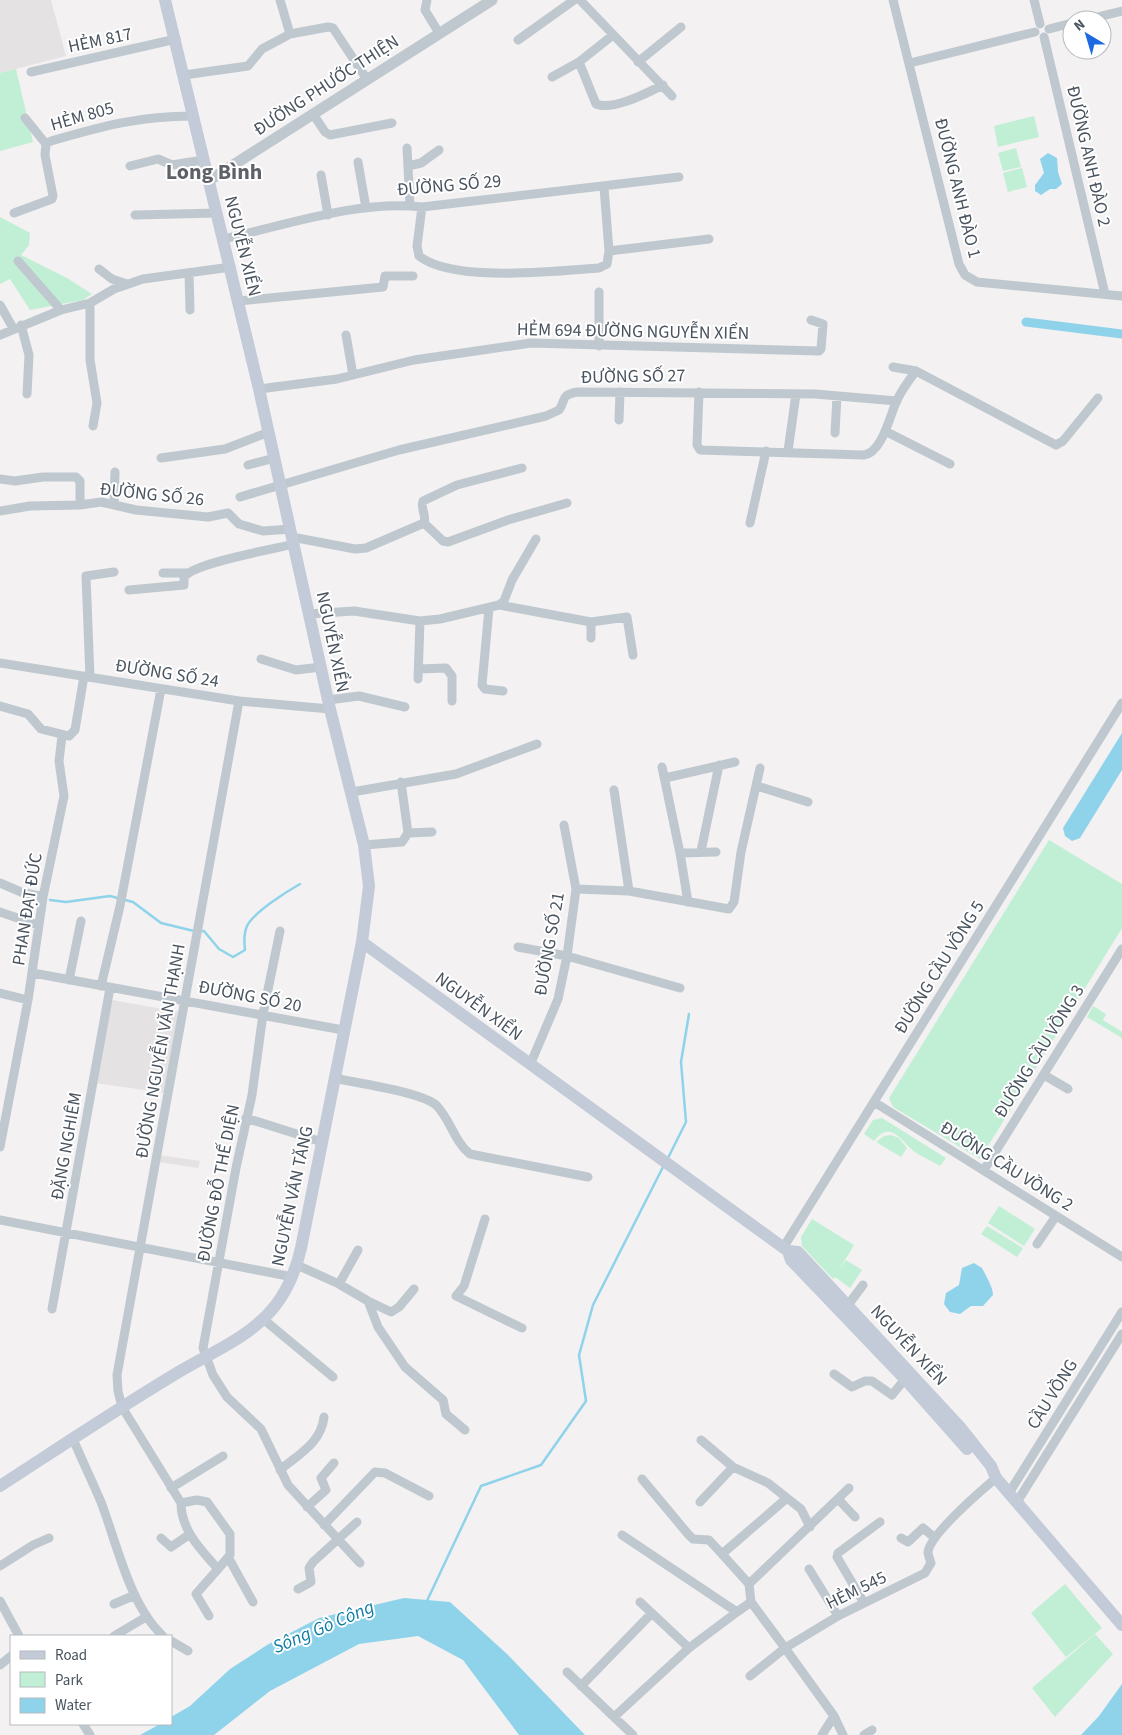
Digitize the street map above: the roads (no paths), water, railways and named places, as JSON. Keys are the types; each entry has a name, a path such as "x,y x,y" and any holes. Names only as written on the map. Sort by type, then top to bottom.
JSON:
{"main road":[{"name":"NGUYỄN XIỂN","path":"165,0 208,181 231,267 329,705 364,845 369,886 362,942 786,1250 798,1252 960,1427 992,1466 995,1476"},
{"name":"NGUYỄN VĂN TĂNG","path":"0,1486 122,1408 247,1333 274,1307 295,1271 362,942"},
{"name":"NGUYỄN XIỂN","path":"786,1250 791,1260 905,1379 986,1470 995,1476 1122,1625"}],"street":[{"path":"280,0 290,34"},
{"path":"427,0 425,10 438,33"},
{"name":"ĐƯỜNG PHƯỚC THIỆN","path":"208,181 462,18 476,3 492,0"},
{"path":"518,40 574,0"},
{"path":"580,0 672,96"},
{"name":"ĐƯỜNG ANH ĐÀO 2","path":"1034,0 1105,294"},
{"name":"ĐƯỜNG ANH ĐÀO 1","path":"896,1 959,264 965,275 977,282 1105,294"},
{"path":"910,63 1040,31 1046,24 1049,29 1062,26"},
{"path":"184,75 248,66 262,49 290,34 328,26 333,28 366,78"},
{"path":"638,62 681,27"},
{"path":"552,77 579,62 613,35"},
{"name":"HẺM 817","path":"31,72 176,40"},
{"path":"579,62 594,101 598,105 633,100 663,86"},
{"path":"313,114 325,132 330,135 392,123"},
{"name":"HẺM 805","path":"14,212 52,199 53,196 44,155 46,144 130,120 156,116 193,116"},
{"path":"25,118 46,144"},
{"path":"407,148 410,205"},
{"path":"408,166 421,163 439,150"},
{"path":"130,166 158,159 172,165 203,160"},
{"path":"358,162 366,208"},
{"path":"321,176 328,215"},
{"name":"ĐƯỜNG SỐ 29","path":"223,239 366,208 410,205 422,207 679,177"},
{"path":"422,207 417,246 418,256 428,263 444,267 487,272 524,273 599,268 607,264 609,251 604,187"},
{"path":"135,215 217,213"},
{"path":"609,251 709,239"},
{"path":"18,261 62,310"},
{"path":"0,335 62,310 90,302 127,284 143,279 231,267"},
{"path":"99,269 112,279 127,284"},
{"path":"189,273 190,310"},
{"path":"239,301 383,287 385,276 413,276"},
{"path":"599,292 599,346"},
{"path":"1105,294 1122,296"},
{"path":"90,302 90,360 97,403 93,426"},
{"path":"0,305 17,327 29,355 27,394"},
{"name":"HẺM 694 ĐƯỜNG NGUYỄN XIỂN","path":"259,389 353,375 414,360 531,343 819,351 824,325 822,322 811,320"},
{"path":"346,335 353,375"},
{"path":"892,367 916,371 1056,445 1063,441 1098,398"},
{"path":"699,392 697,444 700,450 788,451 868,455 872,452 885,431 897,401 916,371"},
{"name":"ĐƯỜNG SỐ 27","path":"240,497 399,450 546,416 559,410 562,399 568,394 577,392 796,394 897,401"},
{"path":"618,420 620,392"},
{"path":"788,451 796,394"},
{"path":"835,433 837,396"},
{"path":"885,431 950,464"},
{"path":"160,458 225,449 269,432"},
{"path":"750,523 766,451"},
{"path":"248,465 275,458"},
{"path":"522,468 457,485 424,501 422,508 424,523 445,542 448,542 508,520 567,503"},
{"path":"114,472 114,504"},
{"name":"ĐƯỜNG SỐ 26","path":"0,479 15,481 76,477 80,481 80,506 93,502 114,504 136,510 208,517 228,513 239,524 292,537"},
{"path":"0,511 30,506 80,506"},
{"path":"163,573 186,573 292,537 355,549 366,548 424,523"},
{"path":"500,605 504,601 512,580 536,539"},
{"path":"0,706 28,714 41,729 62,736 69,736 75,730 87,676 86,576 114,572"},
{"path":"129,590 184,585 186,573"},
{"path":"309,614 354,612 420,621 500,605 591,622 627,617 633,655"},
{"path":"489,608 482,685 485,689 503,690"},
{"path":"418,679 420,621"},
{"path":"591,622 591,638"},
{"path":"261,659 296,670 321,667"},
{"name":"ĐƯỜNG SỐ 24","path":"0,663 239,701 329,705 359,696 404,706"},
{"path":"419,669 446,668 452,676 452,701"},
{"name":"ĐẶNG NGHIÊM","path":"52,1309 67,1234 105,987 161,688"},
{"name":"ĐƯỜNG NGUYỄN VĂN THẠNH","path":"122,1408 117,1375 200,926 239,701"},
{"name":"ĐƯỜNG CẦU VỒNG 5","path":"786,1250 874,1102 1122,703"},
{"name":"PHAN ĐẠT ĐỨC","path":"0,1147 33,973 38,925 64,796 59,761 62,736"},
{"path":"352,792 456,774 537,744"},
{"path":"665,778 735,762"},
{"path":"701,851 719,765"},
{"path":"662,767 688,902"},
{"path":"576,889 629,891 728,909 734,902 741,852 760,768"},
{"path":"364,845 402,842 408,833 401,782"},
{"path":"757,786 808,802"},
{"path":"614,790 629,891"},
{"name":"ĐƯỜNG SỐ 21","path":"530,1065 558,999 567,956 576,889 564,825"},
{"path":"408,833 432,832"},
{"path":"680,853 716,852"},
{"path":"0,883 21,892 44,896"},
{"path":"0,912 38,925"},
{"path":"69,980 81,921"},
{"name":"ĐƯỜNG ĐỖ THẾ DIỆN","path":"205,1358 203,1338 280,931"},
{"path":"518,947 567,956 680,988"},
{"name":"ĐƯỜNG CẦU VỒNG 3","path":"984,1170 1122,949"},
{"name":"ĐƯỜNG SỐ 20","path":"33,973 343,1030"},
{"path":"0,993 28,1000"},
{"path":"1044,1074 1068,1090"},
{"path":"334,1078 432,1102 449,1121 462,1148 470,1154 588,1178"},
{"name":"ĐƯỜNG CẦU VỒNG 2","path":"874,1102 1122,1257"},
{"path":"246,1118 322,1142"},
{"path":"1037,1244 1056,1216"},
{"path":"485,1218 464,1286 456,1296 522,1328"},
{"path":"0,1220 218,1263 295,1271 339,1284 391,1312 399,1307 414,1289"},
{"path":"339,1284 358,1250"},
{"path":"848,1305 863,1285"},
{"path":"368,1301 378,1327 401,1362 443,1400 446,1414 465,1430"},
{"name":"CẦU VỒNG","path":"1013,1497 1122,1312"},
{"path":"263,1319 333,1376"},
{"name":"CẦU VỒNG","path":"1013,1497 1122,1334"},
{"path":"205,1358 227,1397 261,1429 288,1486 360,1562"},
{"path":"834,1374 852,1388 865,1381 872,1381 892,1395 905,1379"},
{"path":"122,1408 181,1503 181,1516 190,1534 218,1569"},
{"path":"280,1470 318,1438 324,1417"},
{"path":"73,1439 100,1500 146,1617 162,1635"},
{"path":"702,1440 733,1468 768,1483 802,1509 810,1527"},
{"path":"171,1488 223,1456"},
{"path":"307,1507 326,1490 321,1478 334,1463"},
{"path":"700,1502 733,1468"},
{"path":"324,1525 375,1472 385,1473 429,1496"},
{"path":"901,1538 908,1542 924,1528 935,1538 995,1476"},
{"path":"642,1478 693,1539 709,1540 749,1584 751,1602 834,1716 844,1735"},
{"path":"749,1584 849,1488"},
{"path":"722,1554 787,1498"},
{"path":"838,1499 855,1517"},
{"path":"181,1503 197,1500 206,1502 230,1534 232,1543 228,1557 196,1594 208,1616"},
{"path":"298,1589 311,1582 309,1568 313,1562 356,1522"},
{"path":"864,1603 837,1557 838,1553 880,1522"},
{"path":"161,1538 171,1547 190,1534"},
{"path":"622,1535 737,1612"},
{"path":"0,1566 33,1545 49,1538"},
{"name":"HẺM 545","path":"750,1676 785,1648 838,1616 926,1573 931,1563 928,1552 935,1538"},
{"path":"228,1557 253,1602"},
{"path":"809,1568 838,1616"},
{"path":"114,1604 136,1595"},
{"path":"0,1601 18,1635"},
{"path":"640,1602 690,1648"},
{"path":"614,1716 690,1648 751,1602"},
{"path":"581,1686 652,1613"},
{"path":"128,1632 146,1617"},
{"path":"172,1642 188,1651"},
{"path":"0,1665 10,1657"},
{"path":"567,1672 633,1735"},
{"path":"822,1735 834,1716"},
{"path":"864,1735 872,1730"}],"water":[{"path":"1048,153 1057,158 1058,172 1062,184 1056,189 1050,189 1041,195 1035,191 1035,185 1044,173 1040,159"},
{"path":"1122,733 1122,770 1080,838 1072,841 1065,836 1063,828"},
{"path":"974,1263 982,1268 991,1285 993,1295 983,1306 971,1306 960,1314 950,1312 944,1304 946,1293 959,1285 962,1268"},
{"name":"Sông Gò Công","path":"404,1598 450,1602 507,1654 585,1735 519,1735 463,1660 418,1636 359,1644 270,1691 214,1735 140,1735 158,1725 172,1725 172,1716 190,1706 230,1669 267,1645 319,1618"},
{"path":"1122,1684 1122,1735 1081,1735 1099,1716"}],"waterway":[{"path":"1026,322 1122,334"},
{"path":"200,931 204,931 219,949 233,957 245,950 245,932 247,926 256,915 300,884"},
{"path":"50,900 66,902 110,896 133,902 161,923 194,931"},
{"path":"668,1158 686,1122 681,1062 689,1014"},
{"path":"426,1603 481,1486 541,1465 586,1401 579,1355 593,1305 664,1165"}],"district":[{"name":"Long Bình","path":"214,171"}]}
